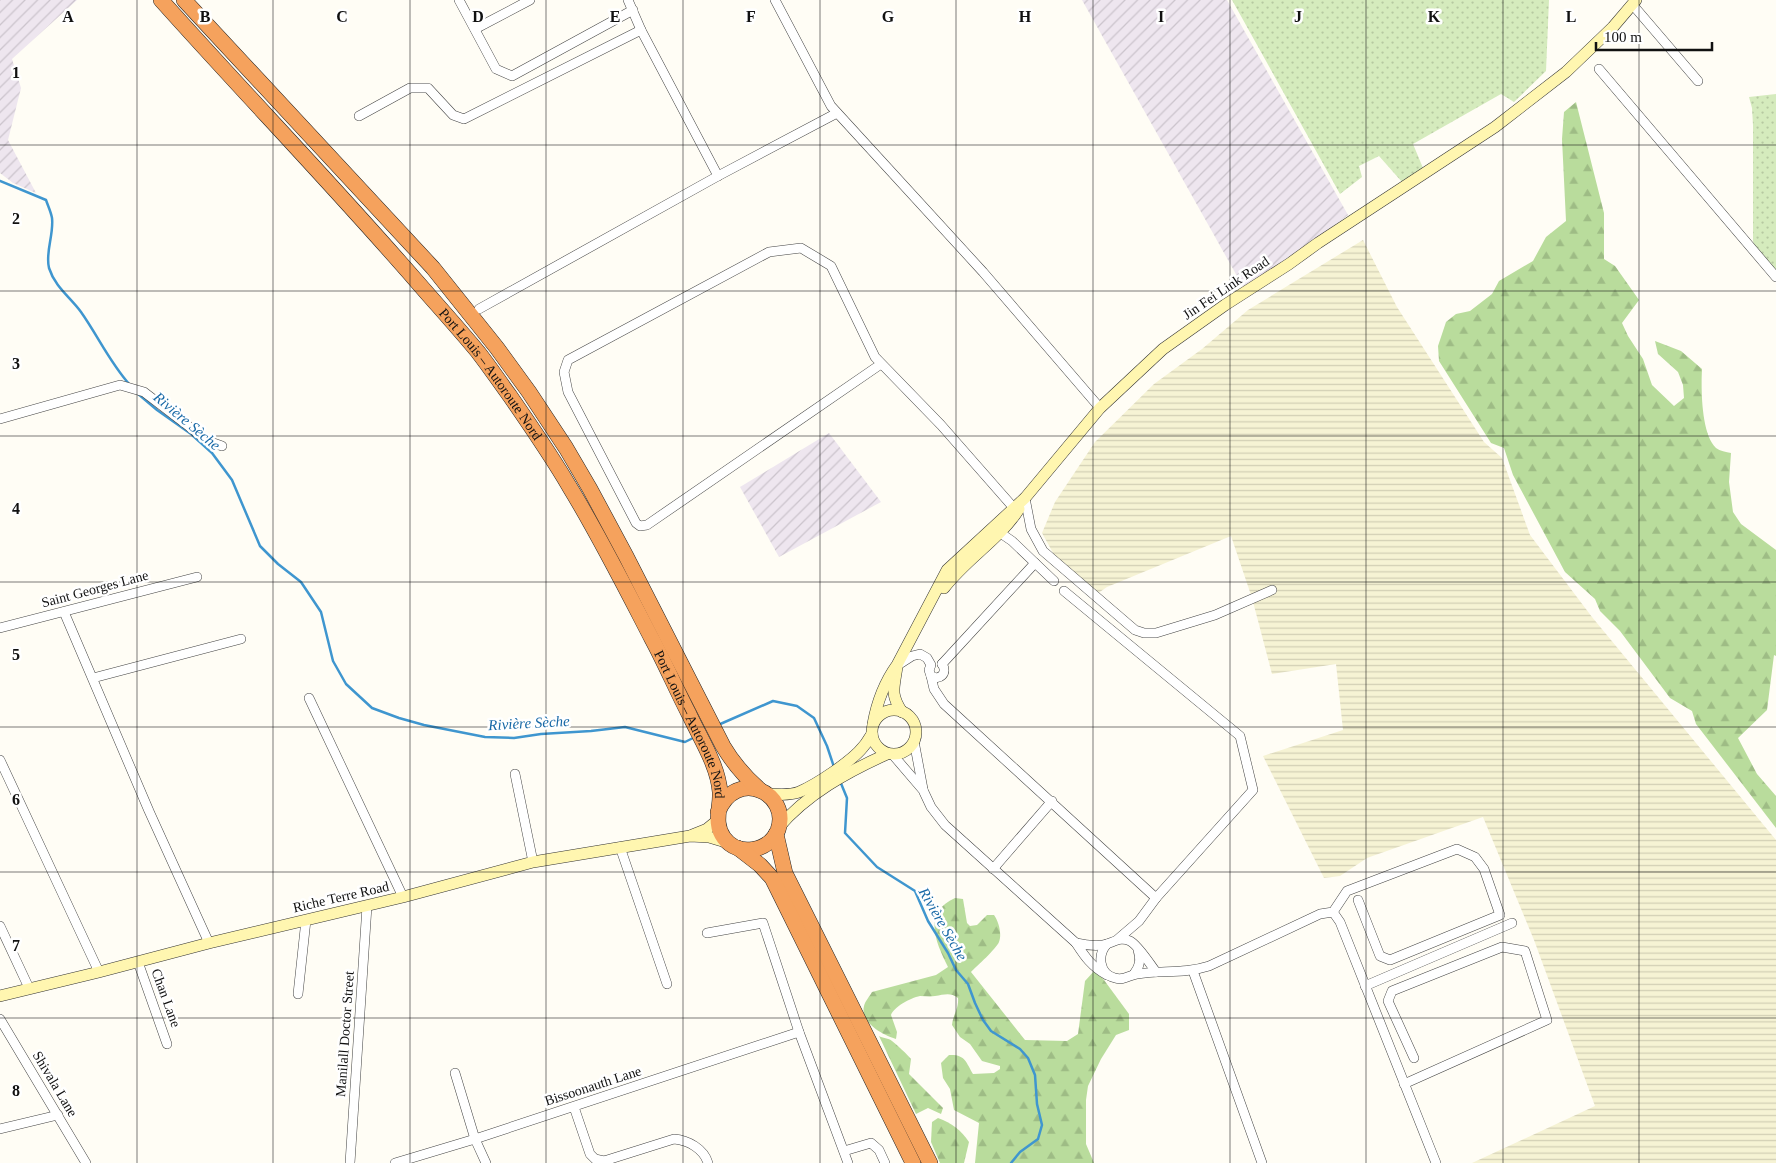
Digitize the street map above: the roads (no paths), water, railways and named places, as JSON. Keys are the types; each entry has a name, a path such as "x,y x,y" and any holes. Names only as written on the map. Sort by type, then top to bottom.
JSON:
{"highway":[{"name":"Port Louis – Autoroute Nord","path":"161,0 379,238 479,353 530,424 569,484 653,642 696,729 714,768 720,792 718,816"},
{"name":"Port Louis – Autoroute Nord","path":"184,0 433,268 497,348 566,448 590,489 716,735 744,777 764,792"},
{"path":"733,846 748,850 759,848 769,843 777,831 780,819 778,810 774,801 764,792 751,787 734,791 722,804 718,816 722,836 733,846 760,865 772,878 913,1163"},
{"path":"777,831 785,873 930,1163"}],"main road":[{"name":"Jin Fei Link Road","path":"897,665 926,611 949,575 996,530 1014,507 1025,498 1100,408 1163,349 1225,305 1495,127 1566,72 1612,27 1634,2"},
{"path":"996,530 1019,510 1025,498"},
{"path":"777,831 790,814 822,790 863,764 890,754 902,753 910,747 916,734 913,721 902,712 893,694 897,665"},
{"path":"890,754 879,749 874,742 872,729 877,704 888,678 897,665"},
{"path":"764,792 786,795 798,792 826,777 864,746 877,718 888,711 902,712"},
{"path":"690,836 706,828 718,816"},
{"path":"690,836 709,837 733,846"},
{"name":"Riche Terre Road","path":"0,996 209,943 403,897 533,862 690,836"}],"street":[{"path":"459,0 496,69 512,76 633,10"},
{"path":"475,30 530,0"},
{"path":"628,0 641,30 718,176"},
{"path":"775,0 830,106 983,272 1100,408"},
{"path":"1634,2 1698,81"},
{"path":"359,116 410,88 428,88 453,114 464,119 641,30"},
{"path":"1599,69 1776,277"},
{"path":"479,309 718,176 837,113"},
{"path":"881,364 655,519 640,526 636,523 568,392 564,372 568,360 769,252 801,248 831,266 881,364 941,425 1014,507"},
{"path":"0,419 120,386 144,392 208,441 222,446"},
{"path":"1025,498 1032,529 1043,551 1135,630 1144,633 1156,633 1215,616 1272,590"},
{"path":"996,530 1012,541 1054,581"},
{"path":"942,664 1035,563"},
{"name":"Saint Georges Lane","path":"0,628 197,577"},
{"path":"1064,591 1240,736 1253,790 1156,898 1139,921 1118,939 1107,944 1086,946 1076,943"},
{"path":"64,612 148,811 209,943"},
{"path":"93,678 242,639"},
{"path":"897,665 912,656 920,654 927,658 931,665 929,670 936,676 940,697 956,715 1156,898"},
{"path":"931,665 936,663 942,664"},
{"path":"936,676 944,671 942,664"},
{"path":"309,698 403,897"},
{"path":"914,741 923,790 931,807 945,825 1076,943 1087,961 1096,969 1109,976 1121,979 1134,974 1193,971 1209,966 1320,914 1333,912 1347,891 1457,849 1475,857 1484,869 1500,915 1390,960 1380,956 1358,900"},
{"path":"890,754 923,790"},
{"path":"0,760 99,972"},
{"path":"515,774 533,862"},
{"path":"993,869 1052,801"},
{"path":"620,847 667,984"},
{"name":"Manilall Doctor Street","path":"350,1163 367,906"},
{"path":"1333,912 1340,922 1436,1163"},
{"path":"298,994 306,920"},
{"path":"1134,974 1140,964 1140,957 1136,947 1139,921"},
{"path":"707,933 763,923 799,1032 848,1163"},
{"path":"1365,986 1512,923"},
{"path":"0,926 29,988"},
{"path":"1118,939 1127,940 1136,947 1156,972"},
{"path":"1107,944 1102,950 1100,957 1104,970 1109,976"},
{"path":"1404,1084 1547,1020 1526,951 1502,947 1392,991 1388,1002 1414,1058"},
{"name":"Chan Lane","path":"138,962 168,1044"},
{"path":"1193,971 1262,1163"},
{"name":"Shivala Lane","path":"0,1019 86,1163"},
{"name":"Bissoonauth Lane","path":"395,1163 475,1139 799,1032"},
{"path":"455,1073 475,1139 486,1163"},
{"path":"574,1106 590,1154 595,1159 604,1161 674,1139 684,1140 703,1152 708,1163"},
{"path":"0,1129 58,1115"},
{"path":"844,1152 871,1143 879,1150 885,1163"}],"waterway":[{"name":"Rivière Sèche","path":"0,181 46,200 52,218 48,256 52,275 81,312 116,368 130,385"},
{"name":"Rivière Sèche","path":"137,393 191,434 212,453 232,480 260,546 278,564 301,582 321,612 333,661 346,684 372,708 424,725 485,737 514,738 625,727 685,742 695,737"},
{"name":"Rivière Sèche","path":"718,725 773,701 797,706 814,718 834,767"},
{"name":"Rivière Sèche","path":"840,781 847,798 845,833 877,867 915,891 928,921 956,970 968,984 983,1020 991,1031 1020,1049 1028,1058 1035,1075 1037,1104 1042,1125 1038,1139 1020,1152 1011,1163"}]}
